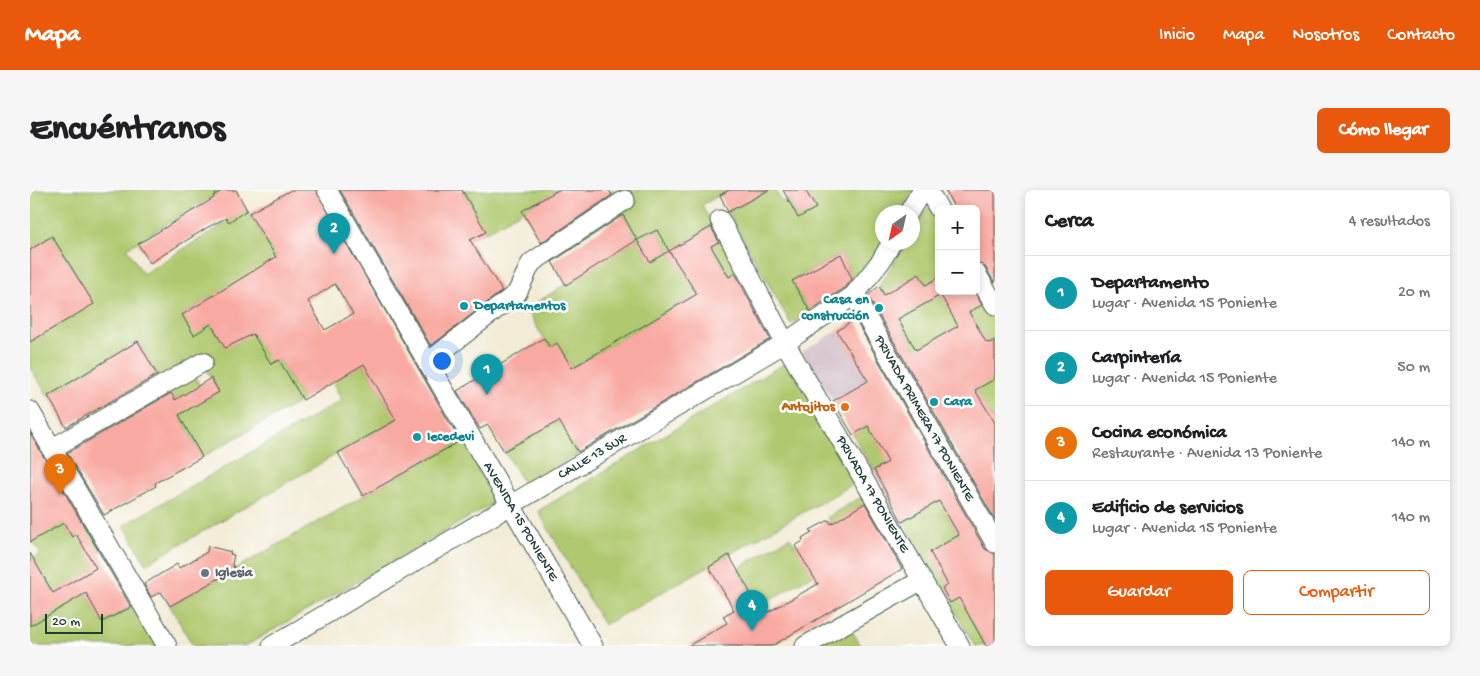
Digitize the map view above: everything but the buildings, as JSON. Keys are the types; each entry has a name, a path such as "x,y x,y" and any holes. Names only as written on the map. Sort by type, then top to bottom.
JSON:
{"street":[{"name":"AVENIDA 15 PONIENTE","path":"327,190 592,646"},
{"path":"913,205 922,190"},
{"path":"928,190 937,205"},
{"path":"427,363 518,293 531,263 625,200"},
{"name":"PRIVADA 17 PONIENTE","path":"720,220 785,342 960,646"},
{"name":"CALLE 13 SUR","path":"272,646 511,507 785,342 854,295 887,250"},
{"path":"980,280 995,305"},
{"name":"PRIVADA PRIMERA 17 PONIENTE","path":"854,295 995,543"},
{"path":"51,449 203,362"},
{"path":"30,411 166,646"},
{"path":"805,646 922,580"}],"shaded area":[{"path":"837,331 868,381 833,401 802,352"}],"green space":[{"path":"30,190 223,190 127,248 143,274 247,210 276,258 253,334 271,364 279,360 303,400 202,457 179,415 185,394 175,400 169,389 194,375 207,399 219,392 199,356 160,379 138,341 48,396 30,367 30,342 93,303 52,236 30,250","holes":["225,289 225,347 211,324 194,334 182,315"]},
{"path":"462,190 558,190 486,232"},
{"path":"609,190 729,190 702,205 713,226 669,251 657,230 637,240"},
{"path":"769,190 775,190 782,202 788,199 798,218 815,208 805,190 913,190 905,205 875,205 875,250 878,250 855,285 841,254 792,281 810,311 791,324 728,212"},
{"path":"930,204 935,212 935,279 926,285 919,274 908,281 923,305 940,295 980,295 980,290 995,315 995,340 989,343 987,341 971,350 972,354 965,358 960,349 983,336 972,318 941,336 965,379 972,375 976,383 989,376 991,381 995,379 995,423 982,402 977,400 953,414 879,286 902,250 920,250 920,220"},
{"path":"637,240 650,262 669,251 678,265 721,240 739,271 729,277 715,253 689,268 697,294 572,368 557,344 549,347 526,309"},
{"path":"695,347 712,375 689,390 682,377 571,440 579,454 525,486 504,451"},
{"path":"787,362 857,482 604,625 538,511"},
{"path":"364,364 396,420 146,564 124,525 342,400 332,382"},
{"path":"888,414 876,441 882,451 901,455 874,470 853,435"},
{"path":"465,438 501,499 245,646 193,646 170,606"},
{"path":"863,496 871,510 868,512 863,504 855,509 858,515 834,529 827,517"},
{"path":"939,501 959,535 948,585 942,588 903,521"},
{"path":"45,519 52,530 64,523 72,537 90,526 104,550 90,557 96,568 78,579 102,622 136,605 159,646 30,646 30,626 62,607 47,582 30,592 30,560 41,554 30,536"},
{"path":"790,537 813,575 758,606 737,569"},
{"path":"975,588 971,620 986,646 975,646 950,603"},
{"path":"848,624 861,646 808,646"}],"place":[{"name":"Carpintería","path":"334,254"},
{"name":"Departamentos","path":"464,306"},
{"name":"Casa en construcción","path":"879,308"},
{"name":"Departamento","path":"487,395"},
{"name":"Cara","path":"934,402"},
{"name":"Antojitos","path":"845,407"},
{"name":"Iecedevi","path":"417,437"},
{"name":"Cocina económica","path":"60,495"},
{"name":"Iglesia","path":"205,573"},
{"name":"Edificio de servicios","path":"752,631"}]}
